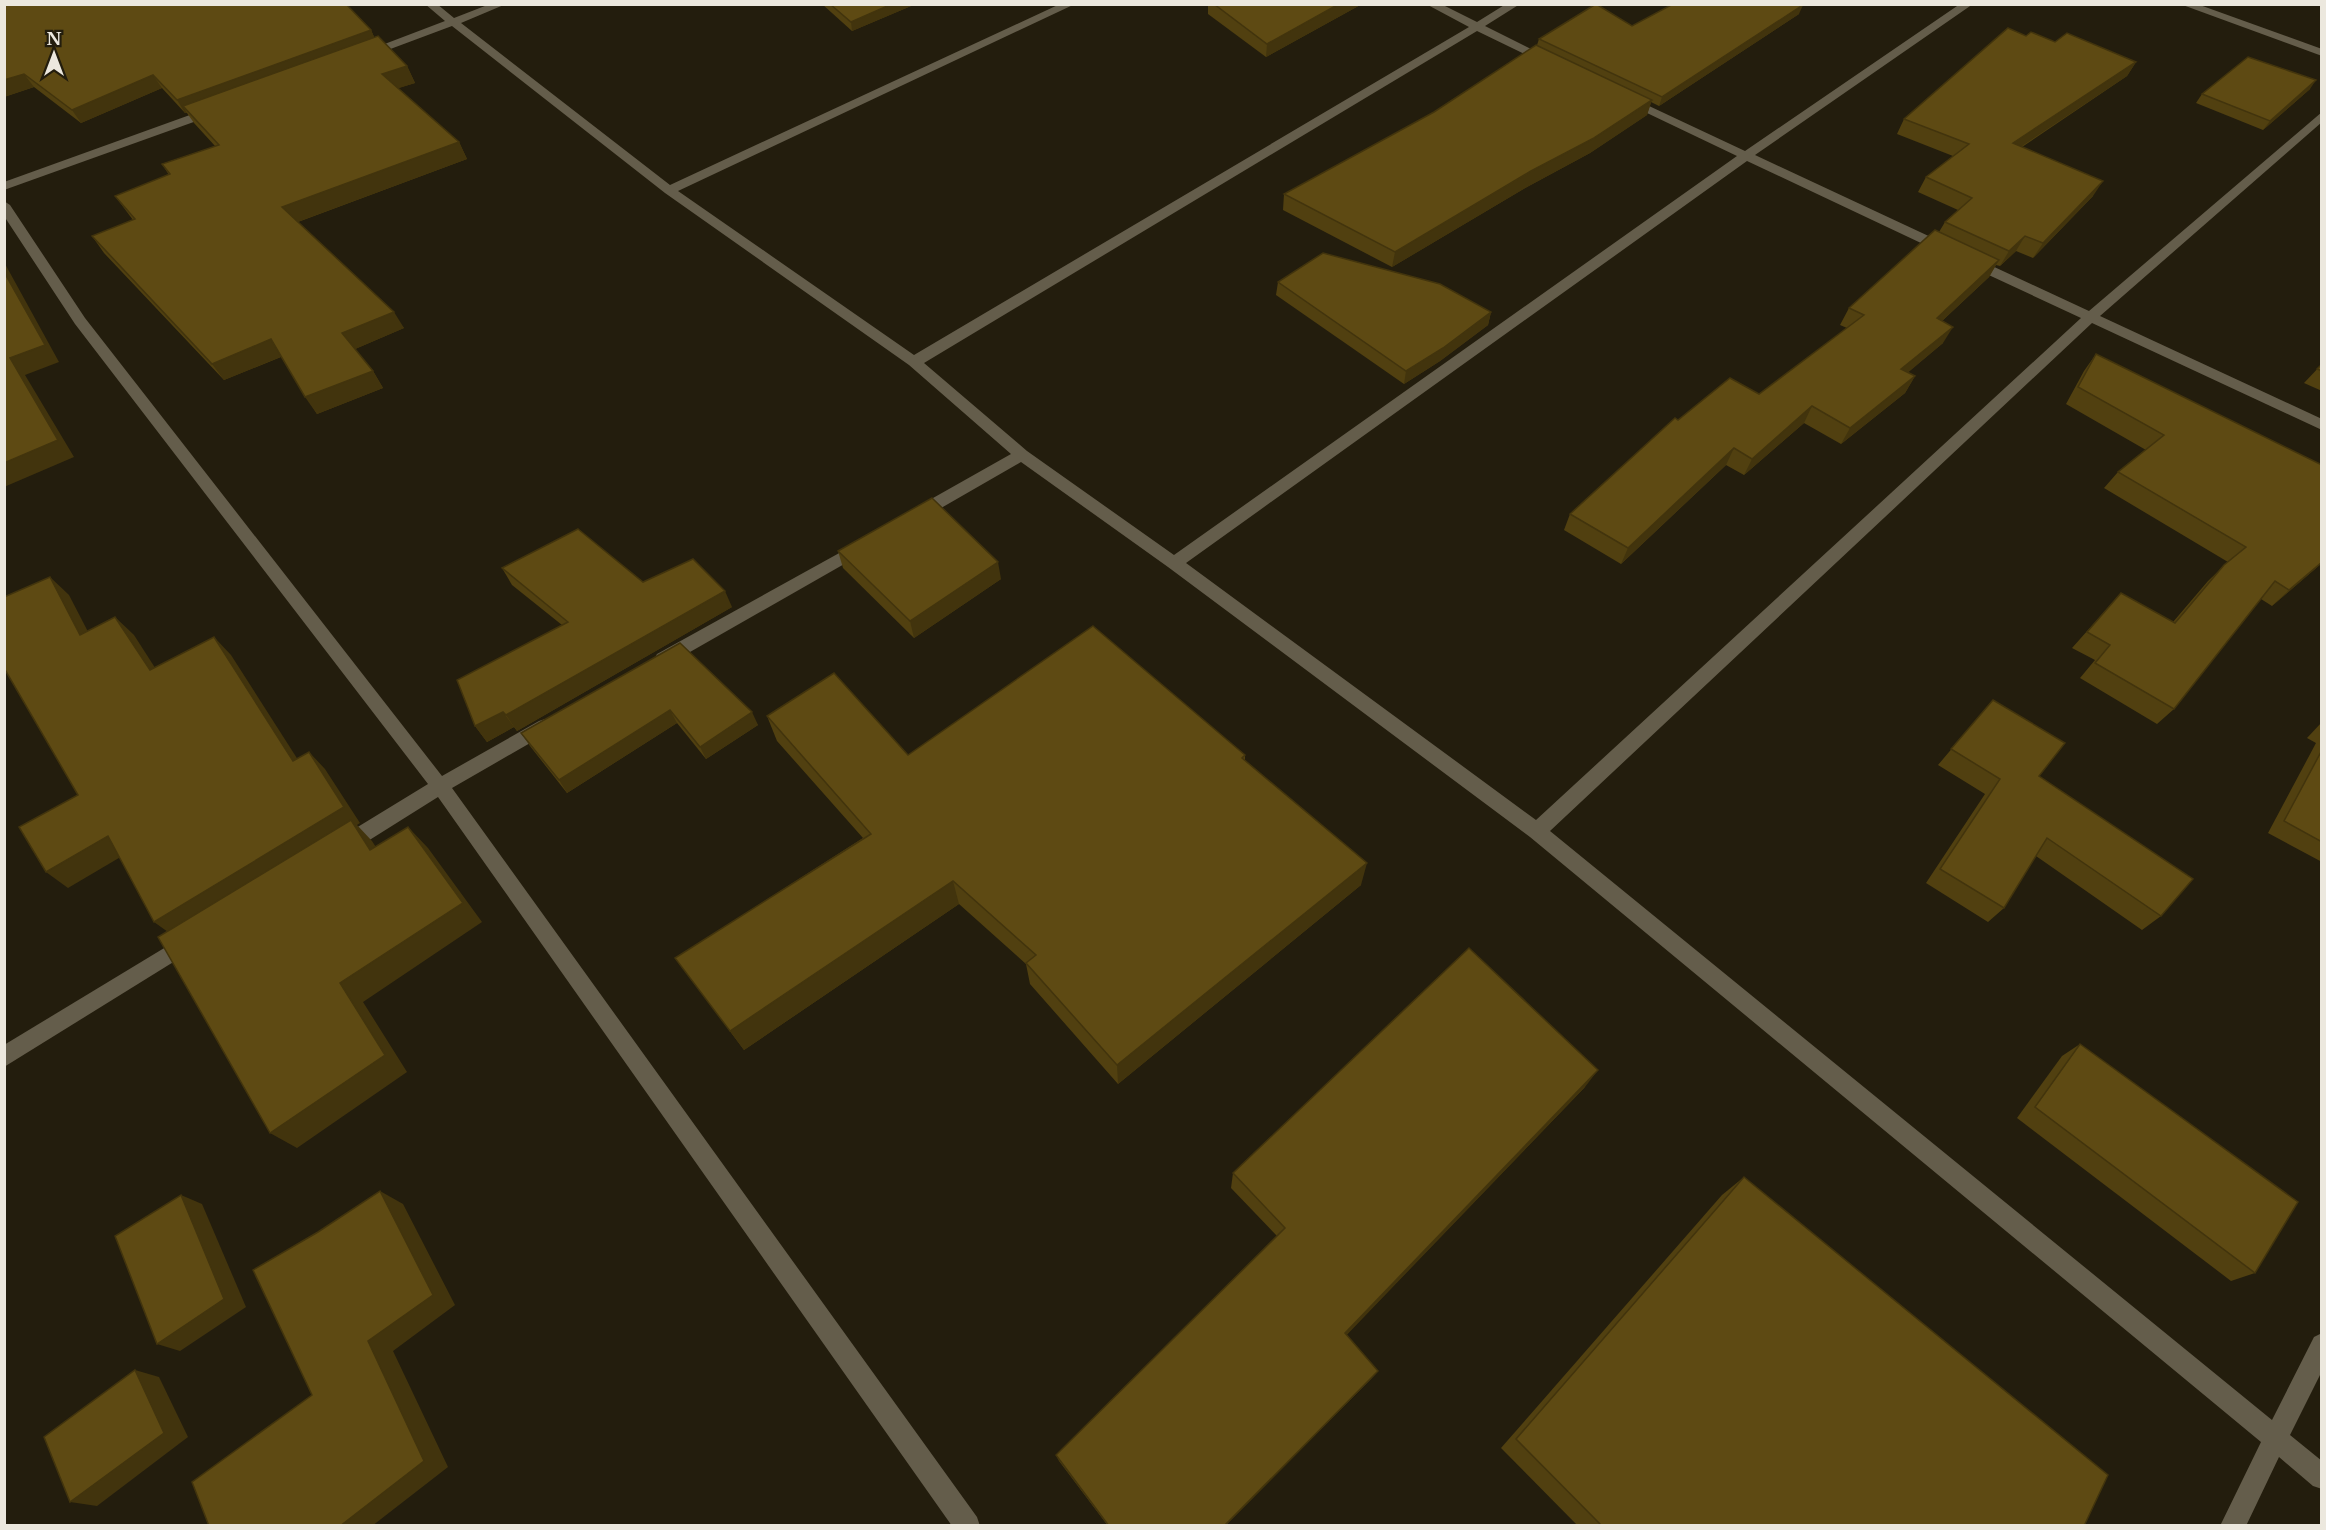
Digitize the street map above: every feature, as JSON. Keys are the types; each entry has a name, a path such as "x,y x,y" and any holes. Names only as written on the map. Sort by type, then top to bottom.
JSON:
{"street":[{"path":"430,4 669,190 914,362 1022,455 1174,563 1537,831 2322,1477"},
{"path":"354,59 501,4"},
{"path":"669,190 1070,4"},
{"path":"1431,4 1557,66"},
{"path":"914,362 1515,4"},
{"path":"1174,563 1747,155 1968,4"},
{"path":"2185,4 2322,52"},
{"path":"1617,95 2322,425"},
{"path":"4,186 218,108"},
{"path":"1537,831 2090,318 2322,115"},
{"path":"4,205 80,321 440,786 968,1526"},
{"path":"897,526 1022,455"},
{"path":"648,668 876,538"},
{"path":"328,856 440,786 565,715"},
{"path":"4,1057 207,931"},
{"path":"2232,1526 2322,1345"}],"building":[{"path":"4,4 346,4 371,30 177,100 153,75 72,110 24,74 4,80"},
{"path":"830,4 892,4 851,22"},
{"path":"1214,4 1339,4 1267,44"},
{"path":"1596,4 1632,26 1673,4 1803,5 1662,97 1539,39"},
{"path":"2008,28 2026,36 2031,32 2055,42 2067,33 2136,62 2013,143 2103,181 2043,243 2025,236 2009,251 1945,222 1972,198 1926,177 1969,144 1904,119"},
{"path":"378,36 407,66 382,74 459,142 282,207 394,312 342,333 373,371 305,397 271,339 212,364 92,236 135,219 115,196 170,174 162,164 219,145 183,106"},
{"path":"1536,45 1652,100 1594,138 1531,171 1395,252 1284,194 1434,112"},
{"path":"2248,57 2316,80 2270,121 2202,94"},
{"path":"1935,230 1999,260 1937,318 1953,327 1901,369 1915,376 1850,428 1812,406 1752,459 1734,448 1628,548 1570,514 1675,418 1678,420 1730,378 1759,394 1864,315 1849,308"},
{"path":"1323,253 1440,284 1491,312 1443,348 1406,371 1278,282"},
{"path":"4,272 45,345 10,358 58,440 4,463"},
{"path":"2096,354 2322,465 2322,562 2289,590 2275,581 2174,709 2095,663 2110,645 2087,632 2121,593 2175,623 2224,565 2246,547 2118,472 2164,435 2078,387"},
{"path":"932,498 998,562 910,621 838,551"},
{"path":"578,529 643,582 693,559 725,591 506,715 503,712 475,726 457,680 568,622 502,568"},
{"path":"50,577 80,635 115,617 150,670 214,637 293,761 309,752 344,807 154,922 108,836 46,872 19,827 78,795 4,668 4,597"},
{"path":"1093,626 1245,755 1242,758 1367,863 1117,1065 1026,963 1036,955 953,881 730,1031 675,958 871,834 767,716 834,673 908,755"},
{"path":"680,643 752,712 700,747 670,710 559,780 521,733"},
{"path":"1993,700 2065,743 2039,776 2193,879 2161,916 2047,838 2004,908 1940,869 2000,779 1951,749"},
{"path":"2322,750 2322,842 2284,821"},
{"path":"351,820 370,850 408,827 463,903 340,983 385,1055 270,1133 158,937"},
{"path":"1469,948 1598,1070 1345,1333 1378,1371 1224,1526 1109,1526 1056,1455 1285,1228 1233,1173"},
{"path":"2080,1044 2298,1202 2255,1273 2035,1107"},
{"path":"1744,1177 2108,1475 2084,1526 1602,1526 1516,1439"},
{"path":"380,1191 433,1295 368,1341 424,1461 340,1526 209,1526 192,1482 312,1395 253,1270 318,1232"},
{"path":"181,1195 224,1299 157,1344 115,1236"},
{"path":"135,1370 164,1433 70,1502 44,1437"}]}
